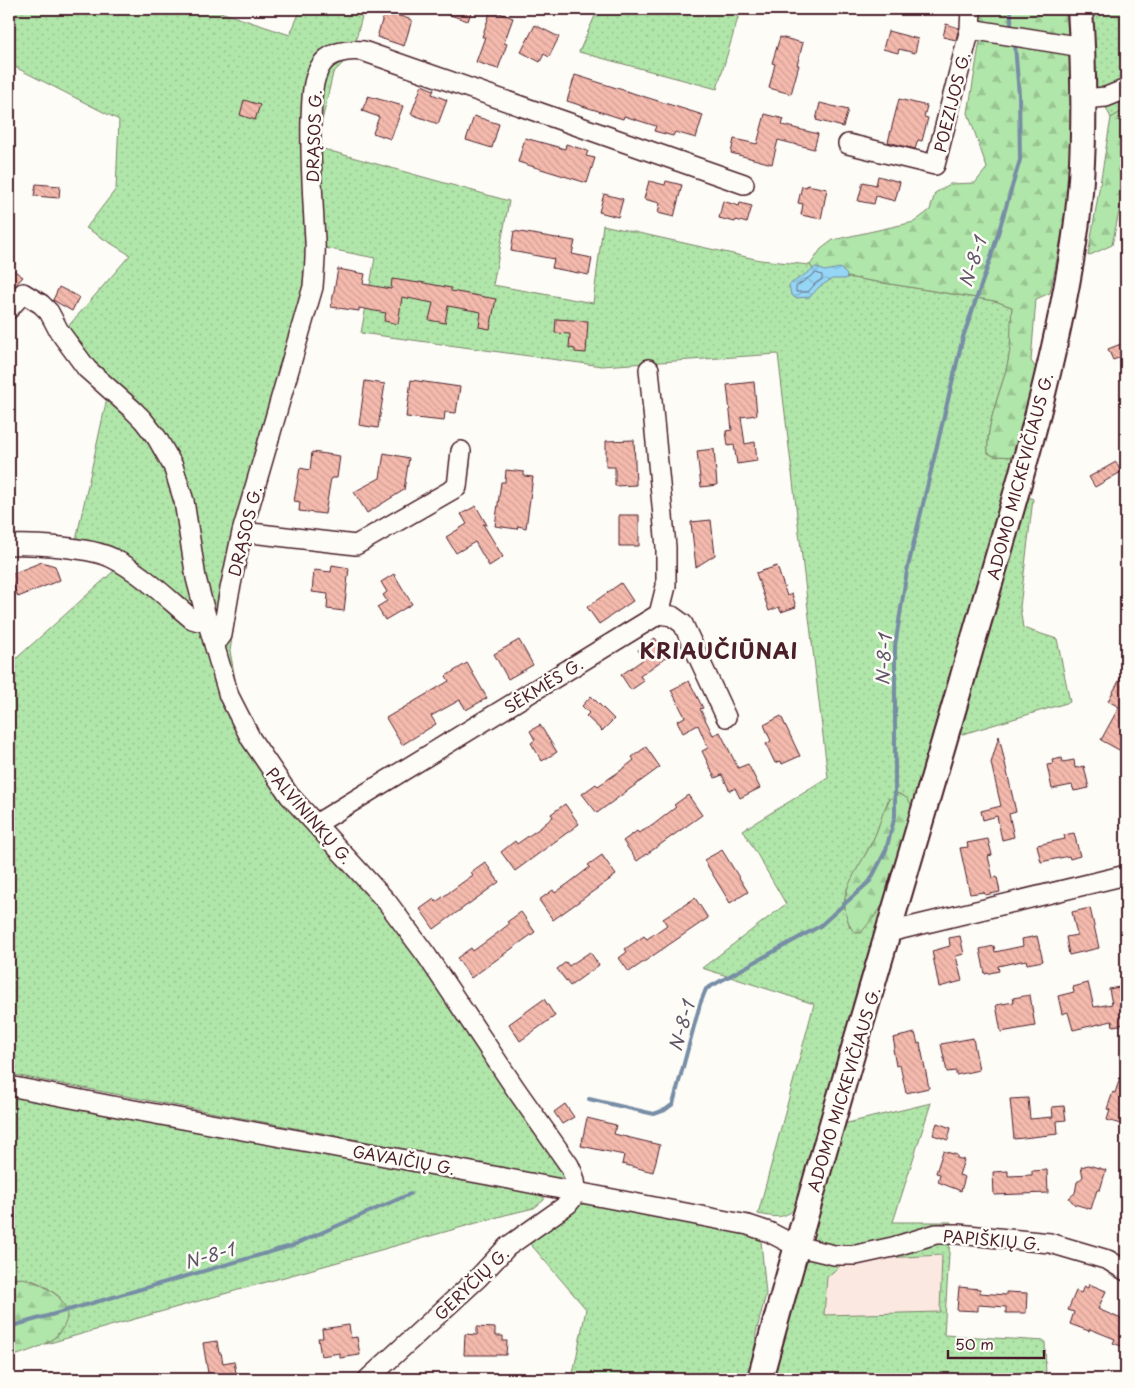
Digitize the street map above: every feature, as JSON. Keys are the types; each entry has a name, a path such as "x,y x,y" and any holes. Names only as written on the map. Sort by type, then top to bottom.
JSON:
{"main road":[{"name":"ADOMO MICKEVIČIAUS G.","path":"760,1379 796,1246 1027,454 1052,355 1075,240 1081,176 1083,99 1080,9"}],"street":[{"name":"POEZIJOS G.","path":"848,144 935,166 970,28 971,9"},
{"path":"970,28 1082,47"},
{"name":"DRĄSOS G.","path":"213,641 222,635 242,532 313,287 316,256 310,160 312,92 319,67 326,60 337,53 351,49 363,52 744,184"},
{"path":"1083,99 1106,97 1126,89"},
{"name":"PALVININKŲ G.","path":"9,309 23,294 40,304 49,312 59,331 87,370 132,409 157,438 173,466 184,501 196,578 229,696 251,739 289,795 387,902 427,956 515,1088 570,1165 575,1176 576,1192"},
{"path":"649,369 666,547 666,586 659,614 672,616 683,624 726,717"},
{"path":"242,532 356,545 457,487 461,451"},
{"path":"9,544 84,550 111,557 136,573 192,619 199,621 207,620"},
{"name":"SĖKMĖS G.","path":"316,824 659,614"},
{"path":"889,932 1126,875"},
{"name":"GAVAIČIŲ G.","path":"9,1086 480,1173 748,1225 769,1232 796,1246"},
{"name":"GERYČIŲ G.","path":"368,1379 478,1278 507,1248 573,1200 576,1192"},
{"name":"PAPIŠKIŲ G.","path":"796,1246 834,1255 856,1255 893,1247 936,1234 958,1234 1050,1243 1108,1260 1126,1271"}],"shaded area":[{"path":"942,1255 940,1312 824,1316 827,1277 847,1260"}],"green space":[{"path":"9,9 211,9 290,35 301,9 364,9 352,54 333,73 316,147 509,201 493,285 593,303 603,225 760,260 810,265 816,272 995,301 1012,307 1009,359 991,420 988,453 994,456 1018,457 800,1206 780,1216 758,1214 814,1004 702,968 786,904 743,830 828,778 778,354 602,366 361,333 375,258 325,248 246,541 230,651 237,690 260,745 416,955 567,1179 563,1181 9,1074 9,665 116,569 73,554 110,384 65,330 130,255 86,228 116,189 119,120 9,64","holes":["889,798 850,928 844,904 846,891 875,836"]},
{"path":"598,9 733,9 740,11 717,89 579,52"},
{"path":"981,9 1066,9 1071,115 1067,195 1050,293 1036,299 1031,361 1039,372 1018,457 994,456 988,453 991,420 1009,359 1012,307 995,301 816,272 810,265 821,249 833,240 914,222 930,210 935,193 950,184 975,183 987,168 968,113 980,40"},
{"path":"1089,9 1126,9 1126,109 1111,118 1094,83"},
{"path":"1126,109 1126,179 1112,245 1088,256 1111,118"},
{"path":"1023,495 1033,499 1020,607 1023,628 1057,639 1070,702 956,736"},
{"path":"897,793 907,799 912,809 906,840 892,883 882,906 861,933 855,933 849,925 846,914 846,893 873,840 886,805"},
{"path":"9,1096 544,1192 544,1200 534,1208 46,1344 58,1335 60,1297 30,1280 9,1280"},
{"path":"931,1103 893,1222 951,1222 944,1335 1045,1341 1046,1379 770,1379 839,1125","holes":["942,1255 940,1312 824,1315 827,1277 847,1260"]},
{"path":"581,1204 751,1234 761,1241 766,1294 756,1333 755,1353 749,1379 572,1379 586,1309 527,1240"},
{"path":"23,1278 51,1291 65,1306 67,1314 65,1324 53,1339 35,1349 9,1358 9,1280"}],"water":[{"path":"816,267 824,271 840,268 847,275 846,279 832,279 819,287 810,297 795,298 791,294 789,285"}],"building":[{"path":"438,9 472,9 468,21 438,11"},
{"path":"491,10 513,18 504,43 507,44 498,69 476,62 485,37 482,37"},
{"path":"385,11 412,20 404,46 377,37"},
{"path":"946,24 959,28 956,40 943,37"},
{"path":"535,25 559,37 549,57 544,54 540,62 521,52"},
{"path":"888,31 918,39 915,53 899,49 898,53 883,49"},
{"path":"780,37 803,43 791,94 769,88 775,64 772,63"},
{"path":"575,75 703,115 696,138 675,132 673,136 654,131 656,126 624,116 623,119 567,101"},
{"path":"422,85 434,90 432,94 447,100 438,124 411,114"},
{"path":"368,96 403,106 391,139 373,133 379,117 362,111"},
{"path":"899,99 927,106 924,117 928,118 922,141 918,140 915,149 888,142"},
{"path":"244,100 260,105 255,120 240,115"},
{"path":"820,103 848,110 843,127 816,120"},
{"path":"765,114 784,119 782,125 818,134 814,149 778,140 772,164 731,153 734,139 757,144"},
{"path":"474,116 499,124 492,148 466,140"},
{"path":"525,138 565,149 566,144 588,151 586,156 595,158 587,183 518,162"},
{"path":"878,176 900,182 895,201 876,196 874,204 858,201 863,182 876,185"},
{"path":"649,181 665,185 666,181 682,185 674,217 658,213 660,203 644,199"},
{"path":"36,184 60,186 59,198 34,196"},
{"path":"807,185 827,189 821,219 801,215 803,204 798,203 802,186 807,187"},
{"path":"604,194 623,199 618,217 599,212"},
{"path":"723,201 739,206 740,203 752,206 747,223 719,218"},
{"path":"514,231 575,241 572,254 592,258 589,275 552,268 554,259 511,251"},
{"path":"9,267 23,277 9,292"},
{"path":"338,269 365,274 363,284 391,289 392,279 419,282 451,288 451,291 496,299 490,329 479,327 481,312 448,306 445,323 429,320 433,303 402,297 398,324 384,321 386,313 359,308 359,311 331,307"},
{"path":"59,287 79,297 72,311 53,300"},
{"path":"556,319 588,321 586,353 575,352 575,349 569,348 570,334 555,333"},
{"path":"1126,342 1126,355 1113,360 1108,349"},
{"path":"411,380 460,387 456,413 445,412 444,421 406,417"},
{"path":"365,381 385,384 378,428 359,425"},
{"path":"754,382 757,415 741,417 745,444 755,442 757,461 737,464 734,445 728,446 726,431 732,430 727,385"},
{"path":"634,440 636,485 615,486 615,467 606,467 606,441"},
{"path":"714,449 717,485 701,487 697,451"},
{"path":"312,452 340,456 337,478 331,478 325,514 299,511 300,502 294,501 300,468 310,470"},
{"path":"384,453 409,458 404,490 367,513 354,492 380,478"},
{"path":"1116,462 1121,472 1095,487 1089,477"},
{"path":"506,470 524,472 524,476 533,477 526,528 518,526 517,529 495,526 501,482 505,482"},
{"path":"476,506 487,525 483,524 503,557 489,566 475,542 456,553 446,537 467,524 461,514"},
{"path":"619,515 639,515 639,546 619,546"},
{"path":"711,520 715,555 696,567 691,522"},
{"path":"42,562 55,566 60,580 18,597 9,575"},
{"path":"332,565 349,568 344,611 327,609 328,594 312,592 314,570 331,572"},
{"path":"777,566 787,596 792,594 796,607 781,612 779,607 769,611 756,573"},
{"path":"394,574 412,604 385,620 377,607 387,601 383,595 387,592 381,582"},
{"path":"621,583 633,601 599,624 587,607"},
{"path":"655,638 668,656 640,676 644,681 631,690 621,675 644,659 638,650"},
{"path":"519,640 533,665 508,679 494,654"},
{"path":"467,663 487,698 466,710 460,700 431,716 436,724 402,745 386,718 449,681 446,676"},
{"path":"1126,668 1126,741 1121,751 1101,740 1119,707 1108,701"},
{"path":"689,681 703,708 700,709 713,735 720,732 738,768 748,764 760,788 740,798 735,788 730,791 722,775 715,778 702,751 708,748 698,725 683,733 677,721 685,717 671,690"},
{"path":"591,696 614,719 602,731 586,716 589,713 582,706"},
{"path":"781,716 800,756 782,764 781,761 775,763 766,744 771,741 764,725"},
{"path":"540,725 557,752 542,761 531,743 535,740 530,731"},
{"path":"999,736 1016,812 1009,814 1014,837 1002,840 997,816 983,820 981,811 1001,806 991,763"},
{"path":"646,747 660,767 597,813 582,794 620,771 634,760 632,757"},
{"path":"1062,758 1063,762 1074,760 1075,768 1084,766 1089,788 1074,791 1072,785 1052,789 1047,765 1053,764 1052,760"},
{"path":"688,795 702,815 637,861 623,841 637,831 639,833 653,825 676,807 674,805"},
{"path":"565,804 579,824 515,871 501,852 515,841 517,844 540,828 553,817 551,814"},
{"path":"1074,833 1080,856 1070,859 1069,856 1041,862 1037,845 1065,839 1064,835"},
{"path":"988,839 992,855 988,856 993,878 997,877 1000,892 985,895 984,892 970,894 960,848 968,847 967,843"},
{"path":"722,850 748,892 730,903 704,860"},
{"path":"602,855 616,875 553,920 539,900 553,890 555,893 590,867 588,865"},
{"path":"485,862 499,882 434,929 420,909 434,899 436,902 473,875 471,872"},
{"path":"695,898 708,918 629,972 619,958 627,952 625,949 644,936 647,939 667,925 663,919"},
{"path":"1090,908 1099,948 1069,955 1066,937 1077,935 1072,912"},
{"path":"521,912 535,932 471,978 457,958 471,948 473,951 509,924 507,922"},
{"path":"960,936 964,954 956,956 962,981 939,987 932,951 950,946 949,938"},
{"path":"1037,936 1043,961 1027,964 1026,960 998,966 999,971 985,974 980,949 994,946 995,952 1023,946 1022,939"},
{"path":"590,952 599,965 570,986 557,969 566,962 569,966"},
{"path":"1088,983 1094,1007 1112,1004 1109,989 1124,986 1126,1024 1113,1026 1112,1021 1073,1030 1068,1012 1062,1014 1058,996 1074,992 1073,987"},
{"path":"1030,995 1035,1026 1001,1032 996,1005 1014,1002 1013,998"},
{"path":"544,999 555,1016 520,1041 509,1024"},
{"path":"915,1033 918,1044 920,1043 929,1088 906,1093 900,1065 896,1066 893,1038"},
{"path":"973,1038 979,1070 956,1075 956,1071 947,1072 941,1044"},
{"path":"1124,1066 1126,1066 1126,1118 1124,1125 1107,1120 1110,1110 1107,1109 1113,1092 1115,1093"},
{"path":"1028,1098 1030,1119 1053,1117 1052,1107 1064,1106 1066,1120 1057,1121 1058,1134 1014,1139 1010,1099"},
{"path":"565,1104 574,1117 562,1124 554,1112"},
{"path":"587,1118 616,1125 614,1134 660,1145 653,1172 622,1164 624,1155 581,1146"},
{"path":"937,1123 951,1128 948,1140 933,1135"},
{"path":"943,1151 957,1155 957,1158 964,1160 959,1175 965,1177 961,1191 938,1182 940,1174 936,1173"},
{"path":"1088,1165 1106,1170 1100,1190 1097,1190 1091,1209 1074,1204 1069,1198 1075,1193 1077,1182 1083,1177 1081,1167"},
{"path":"1047,1170 1048,1193 994,1195 993,1172 1008,1171 1008,1176 1032,1175 1032,1171"},
{"path":"1089,1284 1106,1291 1098,1309 1126,1321 1126,1348 1113,1343 1115,1339 1090,1329 1089,1331 1070,1324 1074,1312 1068,1310 1076,1291 1081,1293 1084,1286 1088,1288"},
{"path":"959,1287 980,1289 980,1293 1006,1295 1006,1292 1027,1293 1026,1313 1006,1313 1006,1307 978,1305 978,1311 957,1310"},
{"path":"349,1325 351,1338 357,1337 360,1355 340,1358 340,1353 321,1356 318,1338 323,1338 322,1329"},
{"path":"477,1327 495,1328 495,1336 503,1336 503,1341 507,1341 506,1355 464,1355 465,1334 477,1335"},
{"path":"217,1341 223,1363 234,1361 237,1379 209,1379 203,1343"}],"waterway":[{"name":"N-8-1","path":"1011,9 1011,25"},
{"name":"N-8-1","path":"589,1099 654,1114 665,1110 673,1104 700,1004 706,989 820,926 870,881 886,850 895,816 895,646 907,571 963,337 991,257 1020,160 1019,95 1015,45"},
{"name":"N-8-1","path":"9,1327 291,1246 410,1194"}],"district":[{"name":"KRIAUČIŪNAI","path":"719,650"}]}
